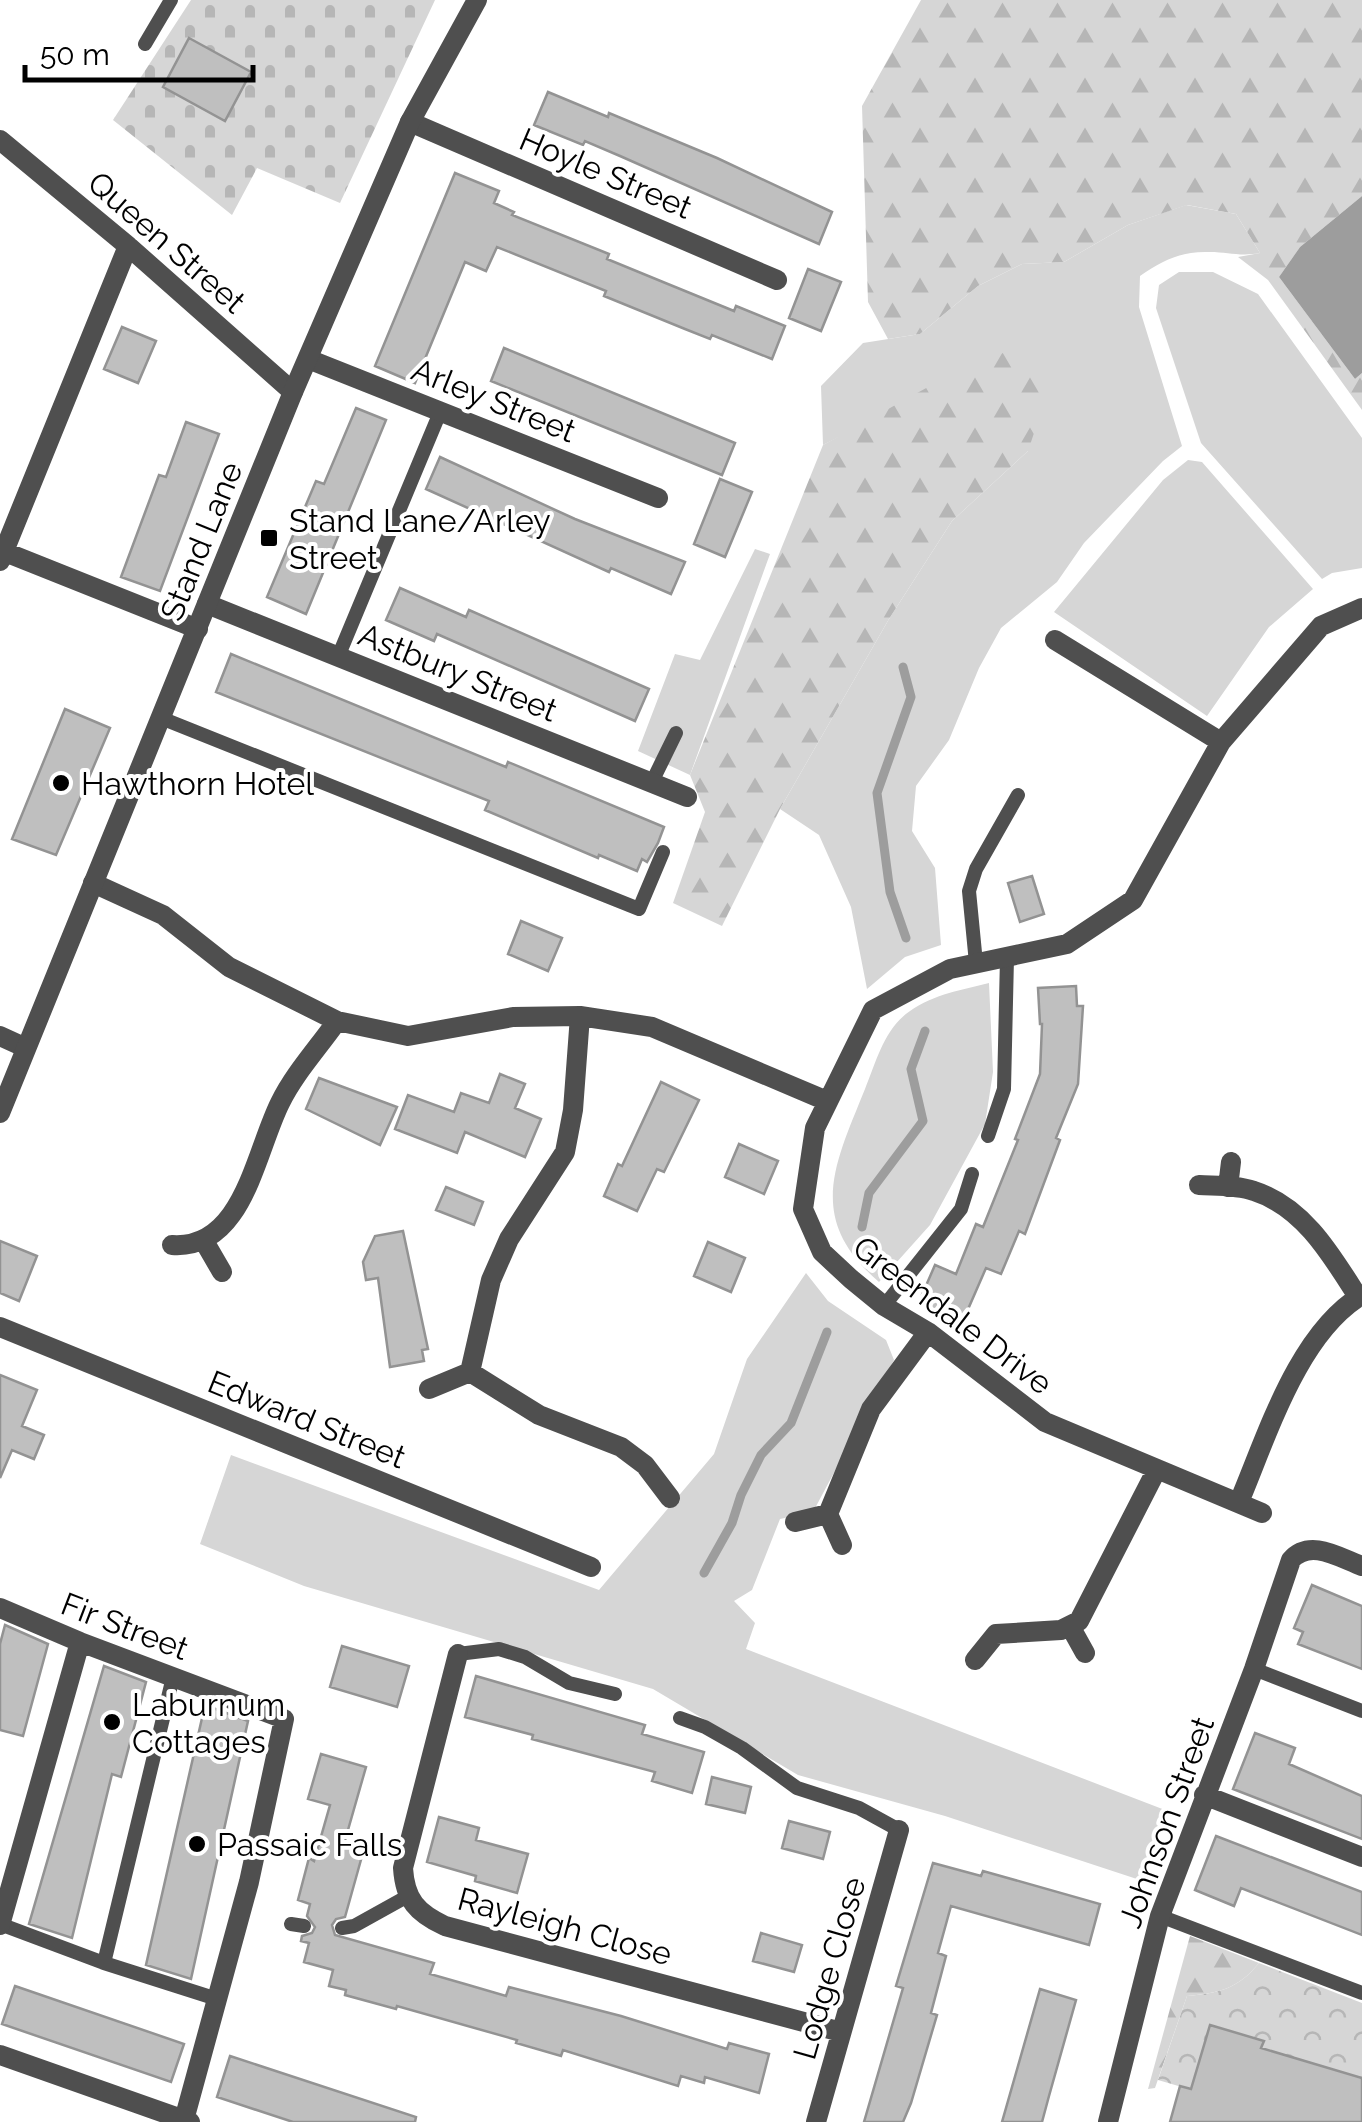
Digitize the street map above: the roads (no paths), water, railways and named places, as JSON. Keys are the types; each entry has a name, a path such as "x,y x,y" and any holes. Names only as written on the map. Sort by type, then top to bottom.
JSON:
{"street":[{"name":"Stand Lane","path":"0,1113 293,392 410,122 477,0"},
{"name":"Hoyle Street","path":"410,122 778,280"},
{"name":"Queen Street","path":"0,140 128,246 293,392"},
{"path":"128,246 1,554 198,628"},
{"name":"Arley Street","path":"308,359 658,498"},
{"name":"Astbury Street","path":"207,604 687,796"},
{"name":"Greendale Drive","path":"1262,1513 1045,1422 928,1332 884,1306 822,1252 803,1209 815,1128 873,1010 950,969 1067,944 1133,900 1221,742 1320,626 1362,608"},
{"path":"1054,640 1221,742"},
{"path":"93,883 163,916 229,967 337,1021 408,1036 513,1017 580,1016 652,1027 827,1101"},
{"path":"470,1372 491,1280 509,1238 565,1152 573,1110 580,1016"},
{"path":"172,1245 204,1241 218,1233 232,1217 281,1101 337,1021"},
{"path":"0,1036 24,1047"},
{"path":"1228,1187 1231,1162"},
{"path":"1199,1185 1254,1191 1294,1213 1328,1249 1360,1296 1327,1326 1299,1367 1239,1502"},
{"path":"204,1241 222,1272"},
{"name":"Edward Street","path":"0,1327 591,1567"},
{"path":"842,1545 828,1514 871,1408 928,1332"},
{"path":"429,1389 470,1372"},
{"path":"470,1372 538,1415 621,1447 646,1465 670,1498"},
{"path":"975,1660 996,1634 1061,1630 1079,1621 1157,1470"},
{"path":"795,1522 828,1514"},
{"name":"Johnson Street","path":"1108,2122 1160,1916 1291,1560 1310,1548 1362,1566"},
{"name":"Fir Street","path":"0,1608 284,1719 249,1882 217,1999"},
{"path":"1070,1626 1085,1653"},
{"path":"0,1924 80,1642"},
{"path":"408,1896 403,1868 458,1654"},
{"path":"1204,1795 1362,1857"},
{"name":"Lodge Close","path":"816,2122 899,1830"},
{"name":"Rayleigh Close","path":"408,1896 410,1903 428,1918 445,1926 841,2032"},
{"path":"0,2056 187,2121 217,1999"}],"lane":[{"path":"145,44 171,0"},
{"path":"338,657 441,410"},
{"path":"161,718 639,909 663,852"},
{"path":"652,782 676,733"},
{"path":"976,963 969,891 976,868 1018,795"},
{"path":"988,1136 1004,1089 1007,958"},
{"path":"884,1306 961,1209 972,1174"},
{"path":"458,1654 499,1650 525,1657 569,1682 615,1694"},
{"path":"1254,1669 1362,1712"},
{"path":"104,1962 172,1677"},
{"path":"680,1718 706,1727 742,1748 797,1788 860,1808 899,1830"},
{"path":"342,1928 354,1926 408,1896"},
{"path":"1160,1916 1362,1993"},
{"path":"0,1924 217,1999"}],"waterway":[{"path":"903,667 911,697 877,793 890,892 906,938"},
{"path":"862,1227 869,1193 923,1121 911,1069 925,1031"},
{"path":"704,1573 732,1523 761,1455 791,1423 827,1332"}],"place":[{"name":"Stand Lane/Arley Street","path":"269,538"},
{"name":"Hawthorn Hotel","path":"61,783"},
{"name":"Laburnum Cottages","path":"112,1722"},
{"name":"Passaic Falls","path":"197,1844"}]}
